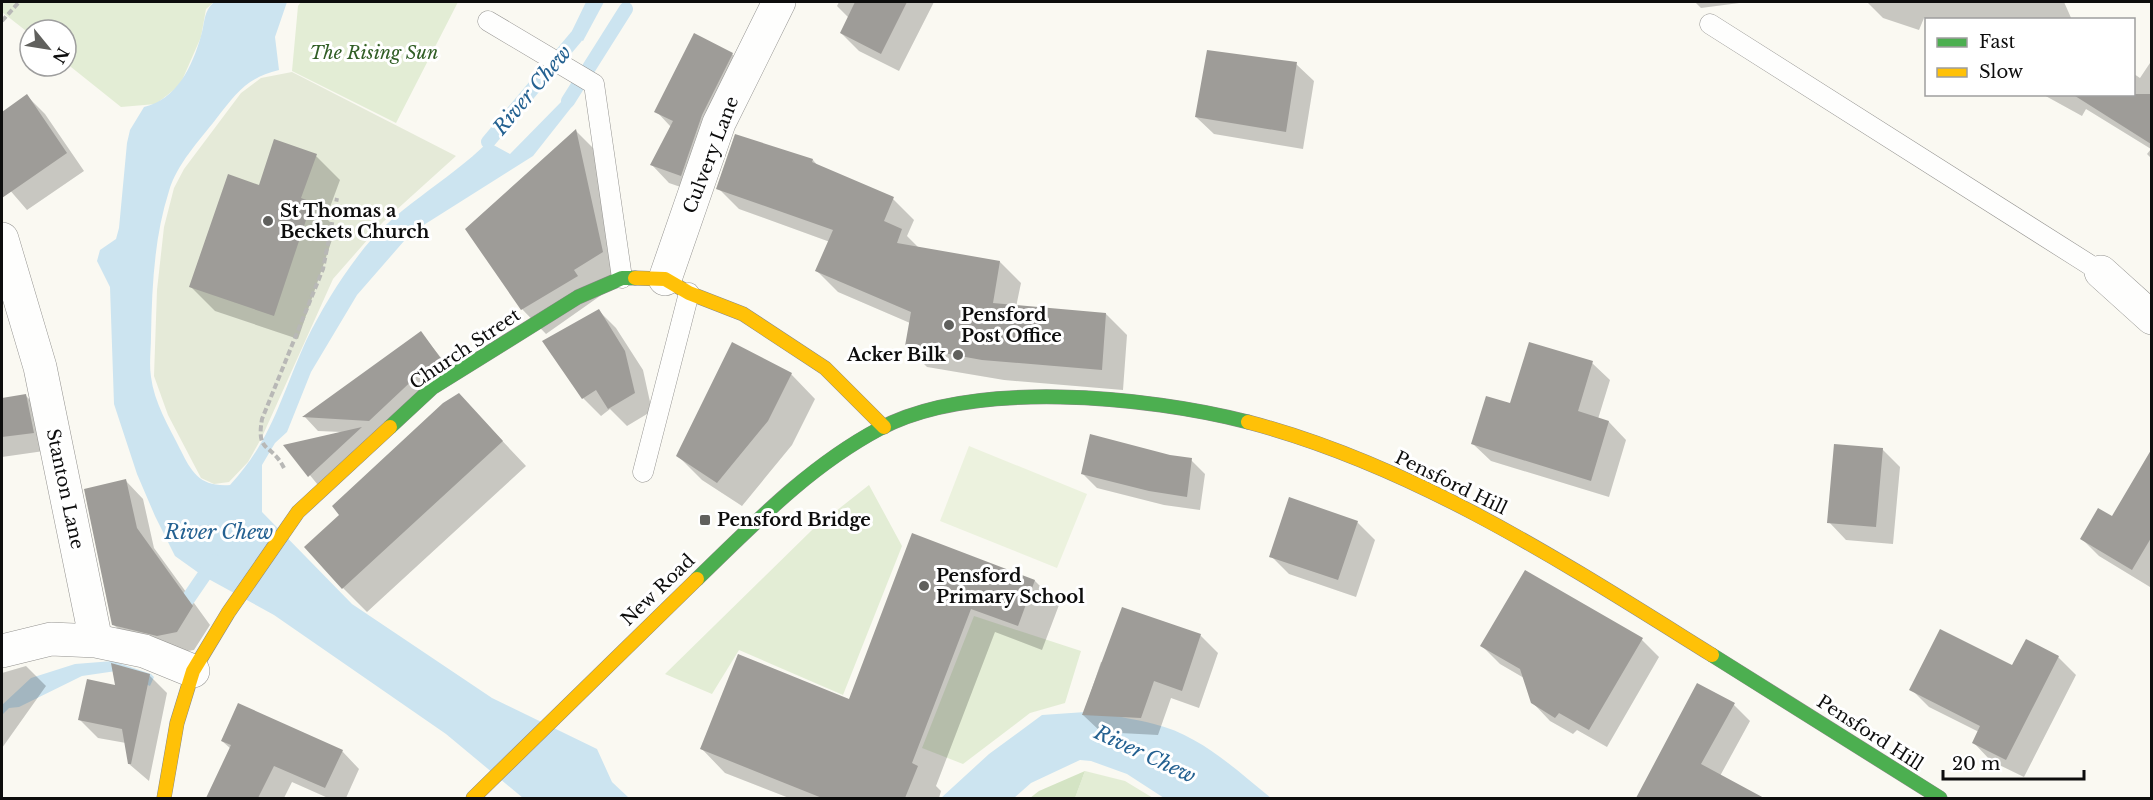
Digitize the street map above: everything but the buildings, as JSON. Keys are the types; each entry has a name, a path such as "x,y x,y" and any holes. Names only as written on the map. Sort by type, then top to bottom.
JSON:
{"main road":[{"name":"Church Street","path":"164,798 177,723 193,671 228,613 298,512 432,388 578,297 622,278 677,286 743,314 825,368 884,427"},
{"name":"Pensford Hill","path":"884,427 956,403 1029,397 1078,399 1190,409 1232,417 1334,450 1427,490 1523,541 1746,676 1940,798"},
{"name":"New Road","path":"473,798 573,698 805,478 844,449 884,427"}],"street":[{"name":"Culvery Lane","path":"677,286 719,123 779,2"},
{"name":"Stanton Lane","path":"2,239 39,367 96,641"},
{"path":"2101,272 2151,318"},
{"path":"2,651 51,639 96,641 144,651 193,671"}],"lane":[{"path":"488,21 594,84 622,278"},
{"path":"1710,24 2101,272"},
{"path":"643,472 677,286"}],"path":[{"path":"2,21 19,2"},
{"path":"278,456 262,444 259,436 262,419 322,269 337,198"}],"green space":[{"path":"2,2 214,2 206,9 201,37 180,85 156,104 121,107 78,73 78,18 18,18 18,25 2,12"},
{"name":"The Rising Sun","path":"301,2 458,2 396,123 292,71 298,6"},
{"path":"292,72 456,156 383,222 333,279 262,437 248,462 229,482 214,484 201,478 168,415 154,376 157,290 164,227 174,188 184,169 241,93 261,78"},
{"path":"969,446 1087,494 1057,568 940,521"},
{"path":"869,485 902,546 843,695 739,650 712,694 665,674 812,530"},
{"path":"974,616 1081,651 1065,703 1030,713 963,764 922,748"},
{"path":"1085,771 1125,781 1153,798 1075,798"},
{"path":"1085,771 1075,798 1030,798 1039,791"}],"water":[{"name":"River Chew","path":"214,2 287,2 275,37 279,70 250,82 243,88 189,153 177,171 169,191 157,245 150,356 150,372 155,396 189,465 198,477 211,484 230,485 256,451 274,417 317,319 343,276 372,239 387,224 488,142 510,154 562,101 574,104 533,156 411,233 357,295 311,372 287,432 275,443 262,465 262,512 352,604 492,698 597,749 612,782 629,798 523,798 446,734 274,615 203,576 175,556 137,474 114,404 110,287 97,261 100,250 116,239 119,228 130,130 144,107 166,97 182,80 197,48 206,14"},
{"name":"River Chew","path":"586,2 604,2 583,41 570,35"},
{"path":"113,661 151,674 154,677 150,686 116,671 82,676 19,707 9,708 2,715 2,705 31,678 75,664"},
{"name":"River Chew","path":"1100,711 1154,724 1187,736 1216,754 1271,798 1164,798 1127,774 1091,761 1080,760 1031,783 1014,798 941,798 989,754 1042,715"}],"waterway":[{"name":"River Chew","path":"568,101 626,9"},
{"name":"River Chew","path":"488,142 576,37"},
{"path":"188,599 214,561"}],"traffic: fast":[{"path":"390,427 432,388 578,297 622,278 635,278"},
{"path":"697,579 805,479 853,444 879,429 917,413 962,403 1010,398 1060,397 1161,405 1248,422"},
{"path":"1712,655 1940,798"}],"traffic: slow":[{"path":"635,278 665,279 689,293 743,314 825,368 884,427"},
{"path":"1248,422 1310,441 1371,464 1430,491 1602,586 1712,655"},
{"path":"164,798 177,723 193,671 228,613 298,512 390,427"},
{"path":"473,798 697,579"}],"place":[{"name":"St Thomas a Beckets Church","path":"268,221"},
{"name":"Pensford Post Office","path":"949,325"},
{"name":"Acker Bilk","path":"958,355"},
{"name":"Pensford Bridge","path":"705,520"},
{"name":"Pensford Primary School","path":"924,586"}]}
